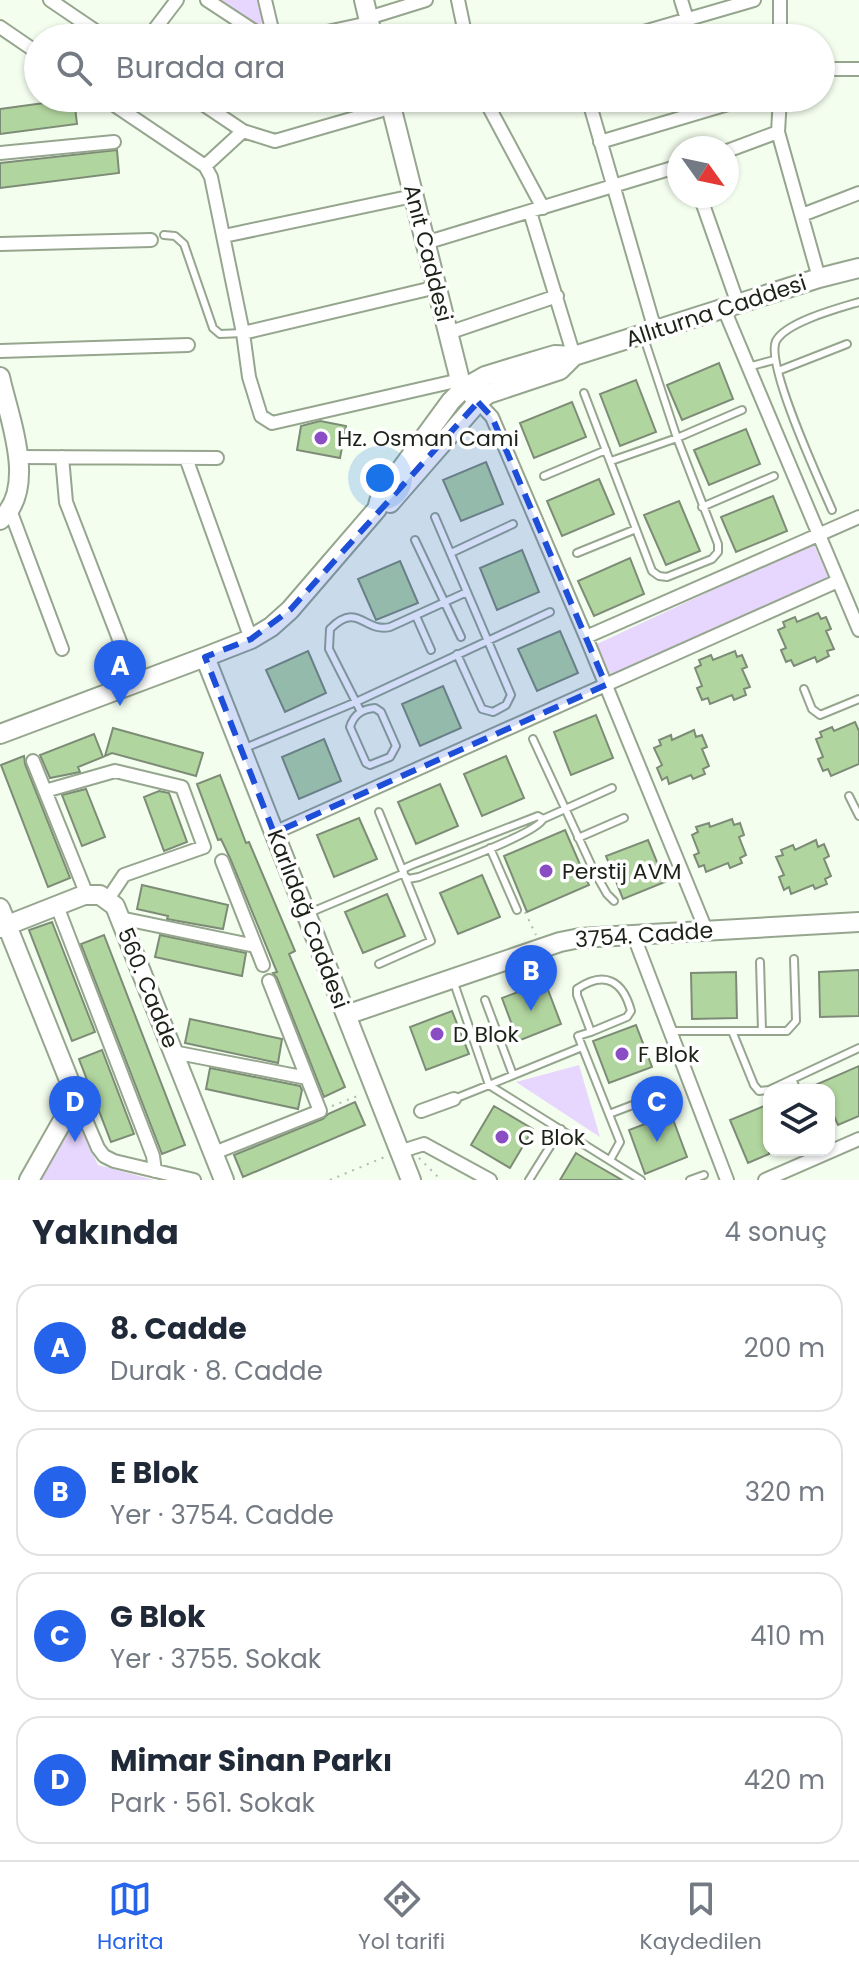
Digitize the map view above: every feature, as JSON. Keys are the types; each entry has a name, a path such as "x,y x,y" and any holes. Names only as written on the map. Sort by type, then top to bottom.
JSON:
{"main road":[{"name":"Anıt Caddesi","path":"392,112 463,384 478,402"},
{"name":"Allıturna Caddesi","path":"0,734 251,639 271,627 290,610 377,509 380,498 463,384 555,355 574,356 859,268"},
{"name":"Allıturna Caddesi","path":"377,509 390,504 488,394 560,370 574,356"},
{"path":"0,377 18,457 20,487 5,515"},
{"name":"Karlıdağ Caddesi","path":"205,657 375,1089 404,1150 411,1180"},
{"path":"29,1180 67,1113 73,1090 2,921 87,895 100,895 108,899"},
{"name":"560. Cadde","path":"108,899 120,918 224,1180"},
{"name":"3754. Cadde","path":"346,1015 560,942 633,934 859,922"}],"street":[{"path":"159,24 177,0"},
{"path":"207,0 244,24"},
{"path":"265,0 271,24"},
{"path":"369,20 426,0"},
{"path":"458,0 463,24"},
{"path":"681,0 687,19"},
{"path":"670,24 754,0"},
{"path":"780,0 780,24"},
{"path":"59,2 88,24"},
{"path":"0,27 24,43"},
{"path":"835,69 859,69"},
{"path":"125,112 205,166 214,184 249,377 261,416 272,423 463,384"},
{"path":"215,112 243,131 260,138 280,140 366,112"},
{"path":"491,112 537,210 574,356"},
{"path":"592,112 649,332"},
{"path":"600,142 701,112"},
{"path":"779,112 778,132 819,278"},
{"path":"205,166 243,131"},
{"path":"739,147 778,132"},
{"path":"0,153 114,142"},
{"path":"425,243 667,170"},
{"path":"802,215 859,193"},
{"path":"224,236 413,196"},
{"path":"703,208 748,367 859,630"},
{"path":"0,244 151,240"},
{"path":"243,333 437,287"},
{"path":"448,333 557,296"},
{"path":"0,351 188,345"},
{"path":"478,402 492,417 706,930"},
{"path":"18,457 217,458"},
{"path":"62,457 66,502 136,683"},
{"path":"186,458 251,639"},
{"path":"5,515 62,649"},
{"path":"586,637 859,517"},
{"path":"274,833 838,581"},
{"path":"33,761 87,895"},
{"path":"45,791 115,771 182,787 204,847 124,875 108,899"},
{"path":"222,861 263,965"},
{"path":"57,906 153,1156 155,1171"},
{"path":"120,918 255,946"},
{"path":"633,934 727,1180"},
{"path":"214,1153 320,1111 269,981"},
{"path":"173,1052 307,1078"},
{"path":"73,1090 104,1156 194,1180"},
{"path":"421,1111 454,1099"},
{"path":"765,1180 793,1174 859,1139"},
{"path":"404,1150 424,1144 490,1180"}],"lane":[{"path":"164,235 175,236 184,244 213,328 220,334 243,333"},
{"path":"832,510 794,420 774,360 777,340 787,329 859,302"},
{"path":"584,393 652,571 667,577 712,559 718,552 718,544 677,438 649,332"},
{"path":"778,371 847,344"},
{"path":"748,367 774,360"},
{"path":"611,461 677,438 742,410"},
{"path":"544,476 606,450"},
{"path":"702,507 774,476"},
{"path":"435,517 511,695 500,710 488,712 482,709 457,654"},
{"path":"451,553 513,524"},
{"path":"577,553 636,529"},
{"path":"415,540 461,637"},
{"path":"361,712 329,649 330,629 346,617 353,616 381,629 467,592"},
{"path":"241,750 356,702 550,612"},
{"path":"416,616 431,650"},
{"path":"804,689 812,709 820,715 859,699"},
{"path":"375,708 381,712 396,746 390,757 375,765 366,763 350,727 354,717 361,712 375,708"},
{"path":"533,739 578,838 607,894 614,901"},
{"path":"402,874 408,879 419,877 490,848 537,828 543,819 612,788"},
{"path":"849,796 859,816"},
{"path":"379,812 431,941 379,964"},
{"path":"306,914 402,874 405,868 414,864 538,816 543,819"},
{"path":"578,838 624,818"},
{"path":"490,848 517,910"},
{"path":"670,1031 787,1031 796,1021 794,959"},
{"path":"760,962 762,1031"},
{"path":"453,979 489,1085 638,1179"},
{"path":"591,1032 577,989 601,980 612,980 620,984 631,1011 627,1017 591,1032 578,1036 620,1142 610,1160"},
{"path":"485,1000 513,1075"},
{"path":"732,1031 754,1085 759,1091 763,1091"},
{"path":"454,1099 582,1047"},
{"path":"782,1084 859,1048"},
{"path":"792,1079 794,1084"},
{"path":"609,1114 672,1090"},
{"path":"529,1180 561,1129"},
{"path":"690,1180 704,1175"}],"path":[{"path":"320,1111 375,1089"},
{"path":"404,1150 441,1180"},
{"path":"330,1180 375,1161"}],"highlighted area":[{"path":"478,402 492,417 606,685 274,833 205,657 251,639 290,610"}],"shaded area":[{"path":"216,0 259,0 263,20 260,24 253,24"},
{"path":"813,543 829,578 611,676 597,644"},
{"path":"579,1065 600,1137 516,1082"},
{"path":"76,1119 98,1165 154,1180 41,1180"}],"building":[{"path":"24,106 24,112 76,112 77,124 0,134 0,109"},
{"path":"117,150 119,173 0,188 0,163"},
{"path":"719,363 733,399 682,420 667,385"},
{"path":"636,380 656,432 620,446 600,394"},
{"path":"572,402 586,437 534,458 520,423"},
{"name":"Hz. Osman Cami","path":"320,421 346,426 340,458 297,450 301,426"},
{"path":"746,429 760,464 709,485 694,450"},
{"path":"486,462 503,504 461,521 443,480"},
{"path":"599,479 614,514 562,536 547,501"},
{"path":"773,496 787,531 736,552 721,517"},
{"path":"679,501 700,551 666,565 644,515"},
{"path":"522,550 539,592 497,610 480,568"},
{"path":"630,558 644,594 594,616 578,581"},
{"path":"400,561 418,603 376,620 358,579"},
{"path":"818,613 821,619 826,617 831,629 826,631 834,649 827,651 829,656 817,662 815,657 794,666 791,660 786,662 781,650 786,648 778,630 785,627 783,622 795,617 797,622"},
{"path":"560,631 578,673 537,691 518,649"},
{"path":"308,651 326,693 285,712 266,670"},
{"path":"735,651 737,657 742,655 747,667 742,669 750,687 744,689 746,695 734,700 732,695 710,704 708,698 702,700 697,688 702,686 695,668 701,665 699,660 711,655 713,660"},
{"path":"443,686 461,728 420,746 402,704"},
{"path":"596,715 613,758 571,775 554,732"},
{"path":"855,722 859,731 859,764 831,776 828,769 823,771 818,759 823,757 816,739 822,737 820,732 832,727 834,731"},
{"path":"113,728 203,753 196,776 112,753 105,756"},
{"path":"694,730 696,737 702,735 707,747 702,749 709,766 703,769 705,774 693,779 691,775 669,784 667,777 662,780 657,768 662,765 654,748 661,745 659,740 671,735 672,740"},
{"path":"94,734 103,757 78,767 80,772 50,778 40,755"},
{"path":"324,739 341,781 299,799 282,757"},
{"path":"24,756 70,878 48,887 1,765"},
{"path":"506,756 524,798 482,816 464,774"},
{"path":"220,775 246,843 249,842 295,951 289,954 345,1087 324,1097 273,973 277,972 230,858 221,839 218,840 197,784"},
{"path":"440,784 458,826 416,844 398,802"},
{"path":"86,789 105,837 82,846 62,795"},
{"path":"159,791 169,793 187,842 164,851 144,797"},
{"path":"359,818 377,859 334,877 317,835"},
{"path":"732,819 734,825 740,823 744,835 739,837 746,855 740,858 742,863 730,868 728,863 706,872 704,865 699,867 694,855 699,853 692,835 698,832 696,827 709,823 710,827"},
{"name":"Perstij AVM","path":"565,830 589,885 527,912 504,856"},
{"path":"648,840 665,882 623,899 606,856"},
{"path":"816,840 818,847 824,844 829,856 824,859 831,876 825,879 827,884 815,889 813,885 791,894 789,887 784,890 779,877 784,875 776,857 783,855 781,850 793,845 795,850"},
{"path":"482,875 500,917 458,934 440,893"},
{"path":"142,885 228,905 223,929 167,919 168,916 137,909"},
{"path":"387,894 405,936 363,953 345,912"},
{"path":"52,922 95,1032 72,1041 29,930"},
{"path":"104,935 185,1145 162,1154 81,944"},
{"path":"160,935 246,953 242,976 155,957"},
{"path":"859,970 859,1016 820,1017 819,972"},
{"path":"736,972 737,1018 692,1019 691,973"},
{"path":"545,982 561,1024 518,1041 502,998"},
{"name":"D Blok","path":"452,1011 469,1054 426,1070 410,1027"},
{"path":"190,1019 282,1039 278,1063 185,1043"},
{"name":"F Blok","path":"636,1025 652,1067 609,1083 593,1041"},
{"path":"102,1050 134,1134 111,1142 79,1059"},
{"path":"859,1066 859,1116 838,1125 835,1118 835,1084 818,1084"},
{"path":"210,1068 300,1086 298,1109 206,1089"},
{"path":"355,1102 365,1125 243,1177 234,1155 323,1119"},
{"name":"C Blok","path":"494,1106 533,1129 510,1168 471,1145"},
{"path":"763,1106 764,1156 748,1163 730,1120"},
{"path":"671,1114 687,1157 645,1174 629,1130"},
{"path":"576,1153 584,1158 622,1180 560,1180"}],"place":[{"name":"Hz. Osman Cami","path":"321,438"},
{"name":"8. Cadde","path":"120,706"},
{"name":"Perstij AVM","path":"546,871"},
{"name":"E Blok","path":"531,1011"},
{"name":"D Blok","path":"437,1034"},
{"name":"F Blok","path":"622,1054"},
{"name":"C Blok","path":"502,1137"},
{"name":"Mimar Sinan Parkı","path":"75,1142"},
{"name":"G Blok","path":"657,1142"}]}
